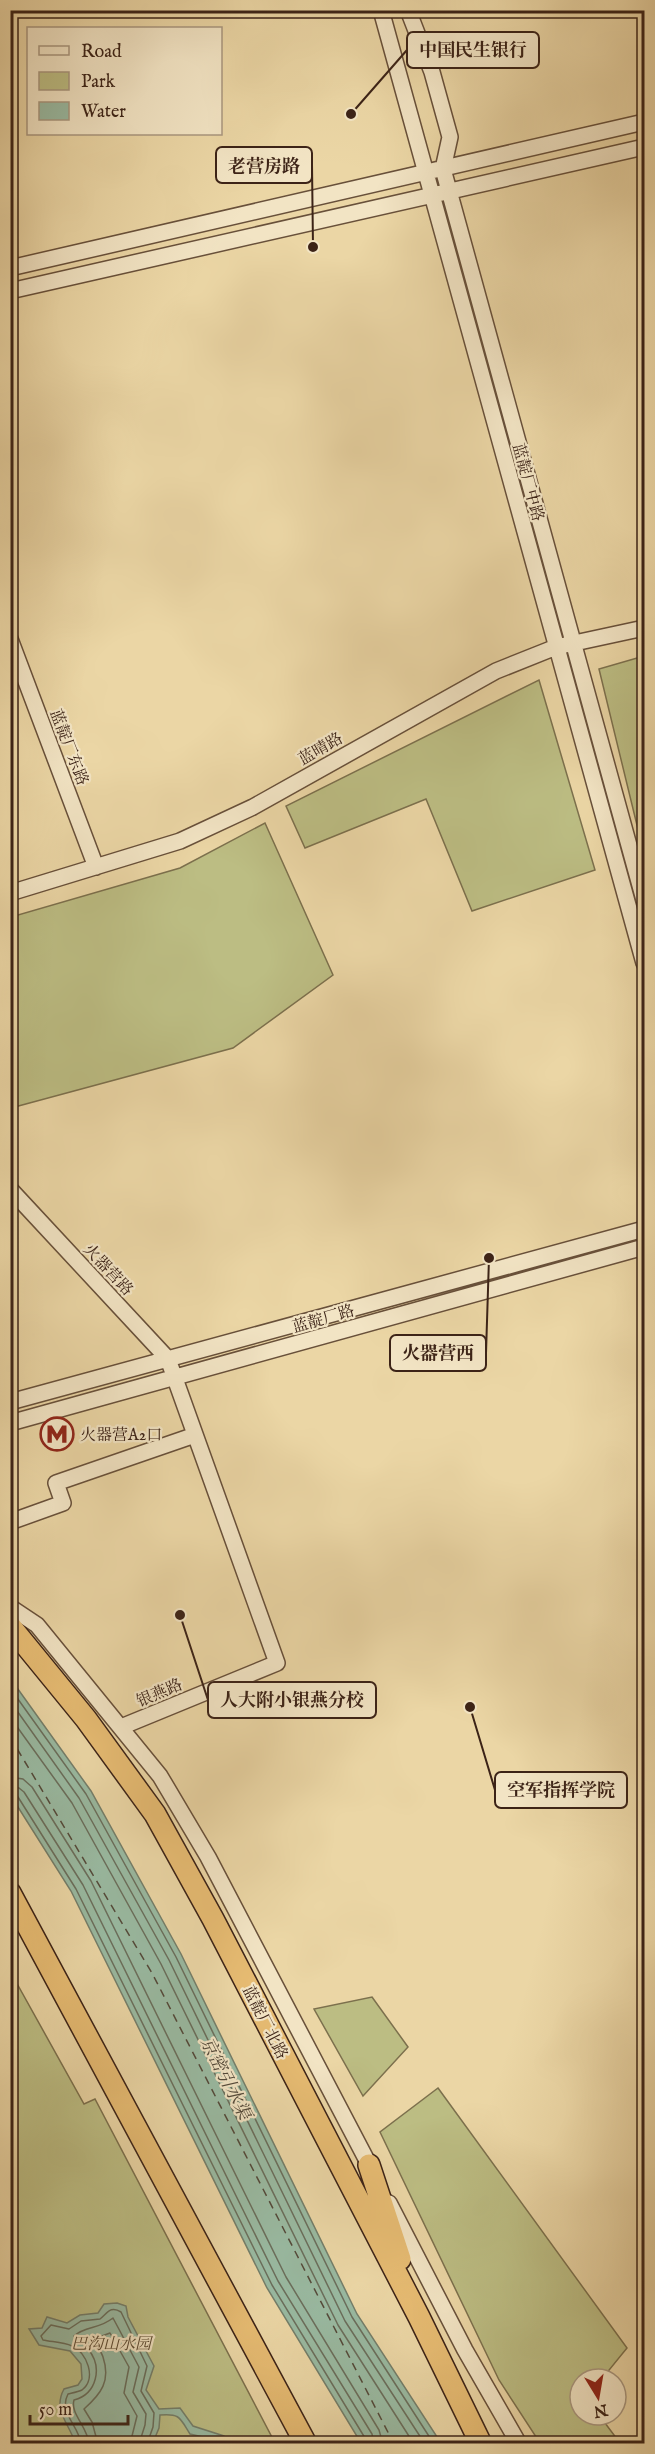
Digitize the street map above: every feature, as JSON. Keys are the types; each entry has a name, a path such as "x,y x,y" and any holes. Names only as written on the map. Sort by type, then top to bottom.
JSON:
{"highway":[{"name":"蓝靛厂北路","path":"10,1626 86,1719 155,1814 213,1919 481,2444"},
{"path":"10,1893 306,2444"},
{"path":"369,2165 418,2317"}],"street":[{"name":"蓝靛厂中路","path":"381,10 645,963"},
{"name":"蓝靛厂中路","path":"408,10 432,72 450,137 443,169 449,193 645,900"},
{"path":"10,268 645,122"},
{"path":"10,291 645,147"},
{"name":"蓝晴路","path":"10,893 180,841 254,807 496,671 573,642 645,628"},
{"name":"蓝靛厂东路","path":"10,639 96,867"},
{"name":"火器营路","path":"10,1189 168,1359 277,1663"},
{"name":"蓝靛厂路","path":"10,1402 645,1228"},
{"name":"蓝靛厂路","path":"10,1423 645,1247"},
{"path":"10,1522 63,1503 56,1483 195,1435"},
{"name":"蓝靛厂北路","path":"10,1607 37,1625 160,1776 208,1857 465,2350 519,2444"},
{"name":"银燕路","path":"121,1727 277,1663"}],"green space":[{"path":"644,656 644,854 599,669"},
{"path":"539,680 595,870 472,911 426,799 305,848 286,806"},
{"path":"265,823 333,975 233,1048 11,1108 11,917 180,868"},
{"name":"巴沟山水园","path":"10,1971 84,2104 95,2099 275,2443 11,2443"},
{"path":"372,1997 408,2047 363,2096 314,2009"},
{"path":"438,2088 627,2348 612,2367 568,2367 568,2427 608,2427 620,2443 540,2443 499,2380 380,2132"}],"water":[{"name":"京密引水渠","path":"10,1678 91,1791 181,1954 357,2314 441,2443 361,2443 267,2288 71,1891 11,1796"},
{"path":"117,2303 126,2306 128,2317 154,2366 146,2390 159,2409 180,2408 193,2426 224,2436 229,2443 213,2443 207,2438 190,2434 176,2416 160,2415 159,2428 154,2440 146,2443 75,2443 63,2417 60,2404 64,2389 78,2385 82,2379 81,2364 70,2351 39,2345 29,2329 42,2328 47,2317 67,2323 80,2315 98,2313 104,2304"}],"ferry route":[{"path":"10,1737 152,1973 394,2444"}],"place":[{"name":"中国民生银行","path":"351,114"},
{"name":"老营房路","path":"313,247"},
{"name":"火器营西","path":"489,1258"},
{"name":"火器营A2口","path":"57,1434"},
{"name":"人大附小银燕分校","path":"180,1615"},
{"name":"空军指挥学院","path":"470,1707"}]}
